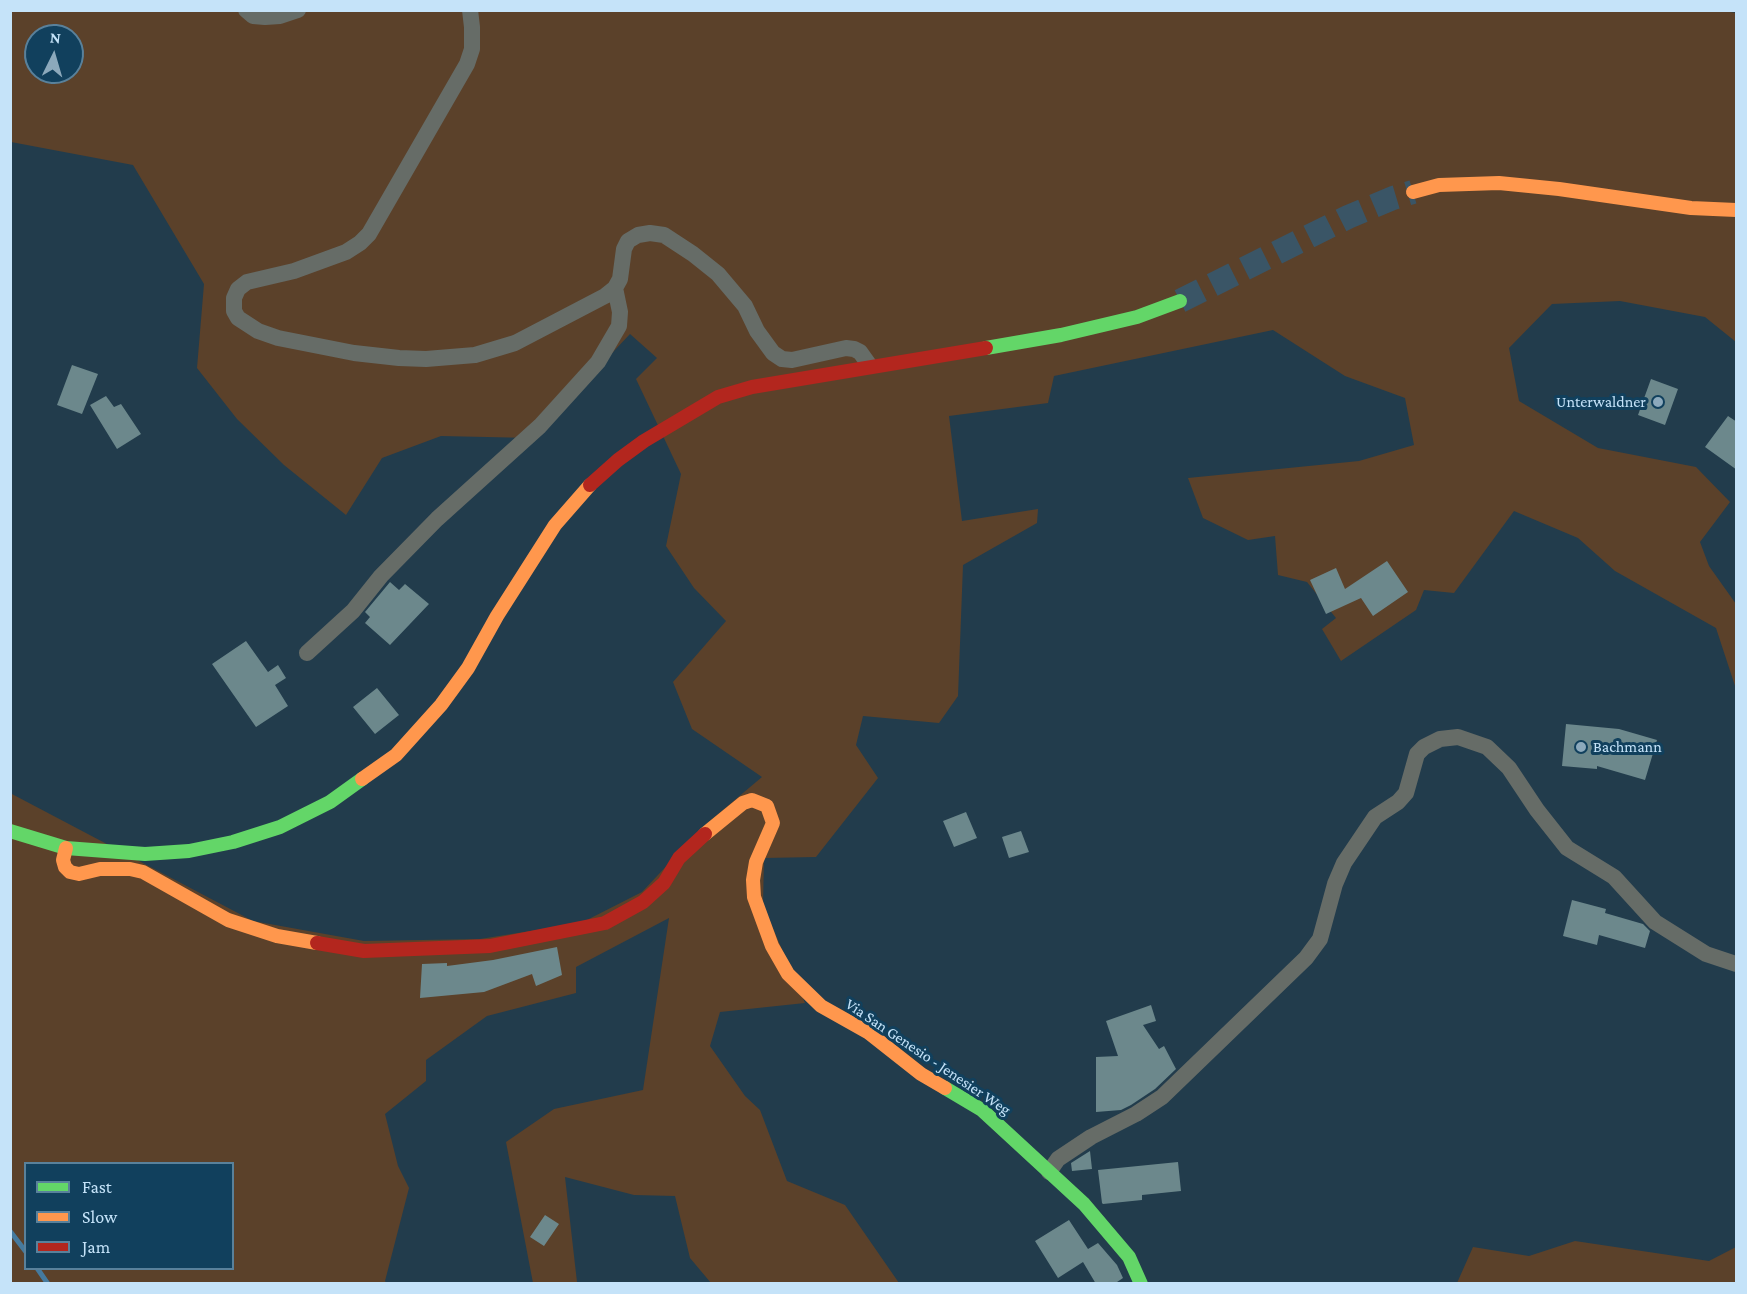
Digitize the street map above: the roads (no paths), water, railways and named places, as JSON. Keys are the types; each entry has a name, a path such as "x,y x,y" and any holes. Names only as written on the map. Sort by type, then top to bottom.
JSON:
{"main road":[{"path":"1413,192 1439,185 1499,183 1691,208 1737,210"},
{"path":"10,831 66,848 145,854 189,851 233,842 280,827 330,802 396,755 441,705 468,668 497,616 555,525 596,478 644,441 718,397 791,379 1083,330 1137,317 1180,301"},
{"name":"Via San Genesio - Jenesier Weg","path":"66,848 63,860 70,872 79,874 100,868 143,872 228,920 276,936 364,951 421,950 490,945 605,923 644,902 664,883 679,858 737,807 752,800 761,802 767,806 773,824 756,862 753,880 754,897 772,946 788,974 821,1006 869,1032 921,1074 982,1110 1084,1204 1129,1257 1141,1284"}],"street":[{"path":"246,10 253,16 266,17 280,16 298,10"},
{"path":"470,10 472,49 467,64 369,234 345,252 325,260 294,271 248,282 238,289 233,303 238,318 258,331 305,344 376,356 426,359 475,355 515,343 590,304 615,288 624,266 624,249 628,241 638,235 651,233 664,235 718,274 745,306 757,331 773,354 782,359 792,360 846,348 860,352 870,366"},
{"path":"307,652 353,611 381,576 437,519 540,426 598,362 620,326 620,312 615,288"},
{"path":"1049,1172 1058,1159 1082,1143 1162,1097 1306,958 1320,939 1335,884 1344,863 1375,817 1398,802 1406,793 1417,754 1424,747 1440,739 1458,737 1487,747 1509,768 1567,848 1614,877 1655,922 1706,954 1737,964"}],"waterway":[{"path":"10,1231 24,1249"},
{"path":"38,1270 48,1284"}],"tunnel":[{"path":"1180,301 1348,217 1413,192"}],"place":[{"name":"Unterwaldner","path":"1658,402"},
{"name":"Bachmann","path":"1581,747"}]}
